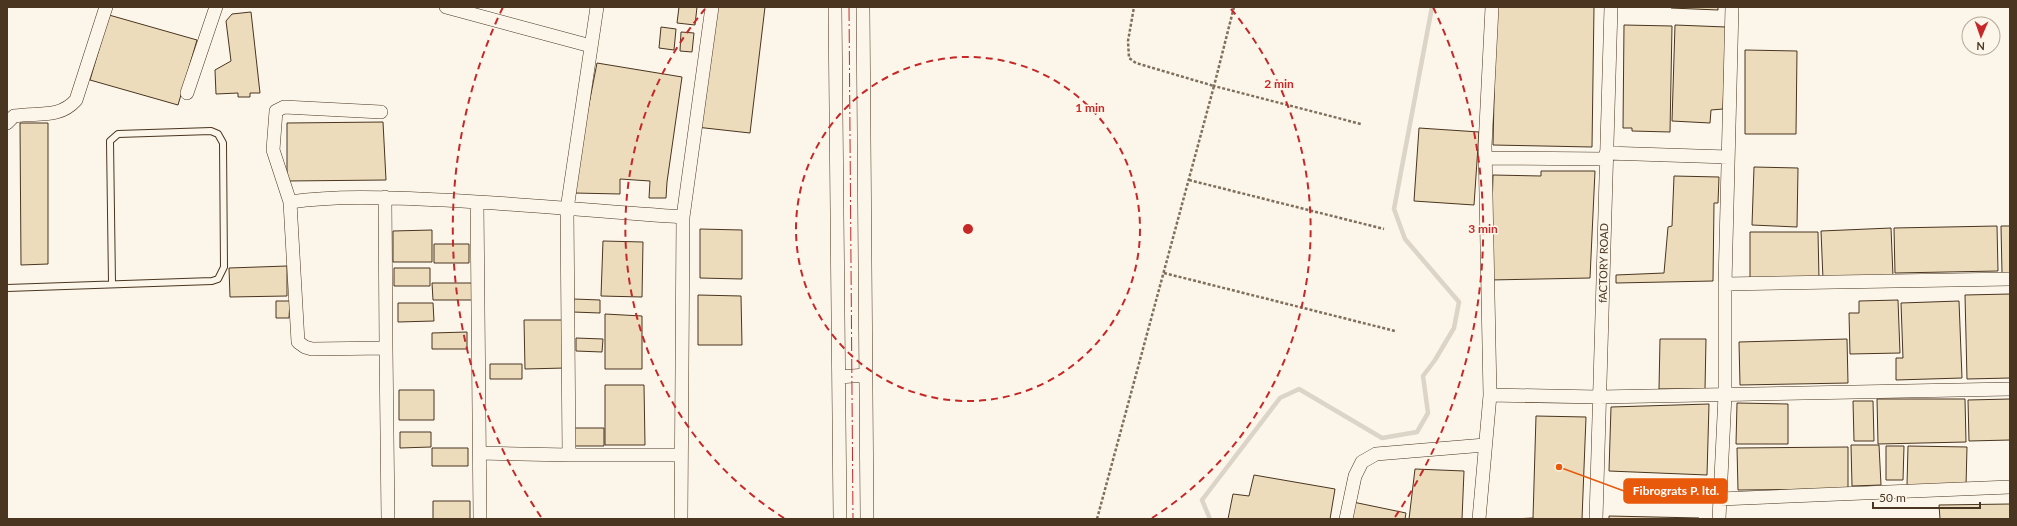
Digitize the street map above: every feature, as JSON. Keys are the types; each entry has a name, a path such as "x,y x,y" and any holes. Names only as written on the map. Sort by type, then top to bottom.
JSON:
{"street":[{"path":"7,123 14,116 61,112 69,109 76,100 106,7"},
{"path":"187,93 216,7"},
{"path":"446,7 476,11 591,46"},
{"path":"569,455 567,209 597,7"},
{"path":"681,519 683,217 712,7"},
{"path":"835,7 840,519"},
{"path":"863,7 867,519"},
{"path":"1479,519 1490,395 1486,158 1492,7"},
{"name":"fACTORY ROAD","path":"1596,519 1611,7"},
{"path":"1720,519 1725,395 1725,284 1732,7"},
{"path":"381,112 284,107 276,111 273,150 290,202 298,342 305,347 312,349 386,348"},
{"path":"1486,158 1606,156 1728,157"},
{"path":"290,202 385,197 683,217"},
{"path":"385,197 388,519"},
{"path":"477,202 480,519"},
{"path":"1725,284 2010,280"},
{"path":"839,377 866,375"},
{"path":"1490,395 1600,397 2010,389"},
{"path":"1346,519 1355,476 1362,462 1376,454 1485,445"},
{"path":"480,453 681,455"},
{"path":"1720,499 2010,487"}],"lane":[{"path":"7,288 212,281 218,279 222,275 224,267 223,143 218,134 211,132 118,134 110,141 112,284"}],"path":[{"path":"1134,7 1128,41 1129,58 1136,63 1214,86 1361,124"},
{"path":"1097,519 1234,7"},
{"path":"1188,180 1384,229"},
{"path":"1164,273 1395,331"}],"building":[{"path":"679,7 697,7 695,25 677,23"},
{"path":"718,7 765,7 750,133 696,127"},
{"path":"1496,7 1594,7 1592,147 1493,145"},
{"path":"1718,7 1718,10 1671,8"},
{"path":"251,12 260,93 250,93 250,97 238,97 238,93 216,94 215,70 231,61 226,21 232,14"},
{"path":"109,15 197,40 178,105 90,80"},
{"path":"1624,25 1672,26 1670,132 1632,131 1632,128 1623,128"},
{"path":"1675,25 1726,27 1723,109 1711,110 1710,123 1672,121"},
{"path":"661,27 676,29 674,50 659,48"},
{"path":"681,32 694,33 692,52 680,51"},
{"path":"1745,50 1797,51 1796,134 1745,134"},
{"path":"597,63 682,77 666,198 649,198 650,181 620,179 620,194 574,193 575,176"},
{"path":"383,122 386,180 287,181 287,123"},
{"path":"20,123 48,123 48,264 21,265"},
{"path":"1419,128 1479,132 1474,205 1414,201"},
{"path":"1754,167 1798,168 1797,227 1752,225"},
{"path":"1541,171 1595,171 1590,278 1490,280 1493,175 1541,176"},
{"path":"1674,176 1719,177 1718,203 1714,203 1713,281 1616,283 1616,275 1664,273 1668,227 1672,226"},
{"path":"1997,226 1998,271 1895,273 1894,228"},
{"path":"2001,226 2010,226 2010,273 2002,273"},
{"path":"1891,228 1893,276 1823,279 1821,231"},
{"path":"700,229 742,230 742,279 700,278"},
{"path":"432,230 432,262 393,262 393,231"},
{"path":"1750,232 1818,232 1819,279 1750,279"},
{"path":"603,241 643,242 642,297 601,296"},
{"path":"434,244 469,244 469,263 434,263"},
{"path":"287,266 287,296 230,297 229,268"},
{"path":"394,268 430,268 430,286 394,286"},
{"path":"432,283 473,283 473,300 433,300"},
{"path":"2010,294 2010,378 1967,379 1965,295"},
{"path":"698,295 741,296 742,345 698,345"},
{"path":"574,299 600,300 600,313 573,312"},
{"path":"1898,300 1900,353 1850,354 1849,313 1859,313 1859,301"},
{"path":"276,301 290,301 289,318 276,318"},
{"path":"1959,301 1962,378 1896,380 1896,358 1903,358 1901,303"},
{"path":"398,303 433,303 434,321 398,322"},
{"path":"605,314 642,316 642,369 605,369"},
{"path":"524,320 565,320 565,368 525,369"},
{"path":"467,332 467,349 432,349 432,333"},
{"path":"576,338 603,339 602,352 576,351"},
{"path":"1660,339 1706,339 1705,389 1659,389"},
{"path":"1847,339 1848,383 1740,385 1739,342"},
{"path":"490,364 522,364 522,379 490,379"},
{"path":"605,385 644,385 645,445 605,445"},
{"path":"399,390 434,390 434,420 399,420"},
{"path":"1877,399 1965,399 1966,442 1878,444"},
{"path":"2010,399 2010,440 1969,441 1968,400"},
{"path":"1853,401 1873,401 1874,441 1854,441"},
{"path":"1737,403 1788,404 1788,444 1736,444"},
{"path":"1709,404 1707,475 1609,471 1611,407"},
{"path":"1536,416 1586,417 1582,519 1513,519 1533,518"},
{"path":"574,428 604,428 604,446 574,446"},
{"path":"400,432 431,432 431,447 400,448"},
{"path":"1851,445 1879,445 1881,485 1852,486"},
{"path":"1886,446 1904,446 1903,480 1886,480"},
{"path":"1908,446 1967,447 1966,486 1907,485"},
{"path":"1848,447 1848,489 1738,490 1737,448"},
{"path":"432,448 468,448 468,466 432,466"},
{"path":"1415,469 1464,471 1462,519 1409,519"},
{"path":"1254,475 1335,489 1330,519 1228,519 1233,494 1249,496"},
{"path":"433,501 470,501 470,519 433,519"},
{"path":"1353,502 1406,513 1405,519 1349,519"},
{"path":"2010,504 2010,519 1940,519 1939,505"},
{"path":"1609,516 1699,518 1699,519 1609,519"}],"waterway":[{"path":"1210,519 1202,500 1280,398 1299,389 1382,438 1417,432 1428,413 1423,376 1435,360 1454,328 1459,302 1405,239 1394,209 1432,7"}],"power":[{"path":"849,7 853,519"}],"place":[{"name":"Fibrograts P. ltd.","path":"1559,467"}]}
